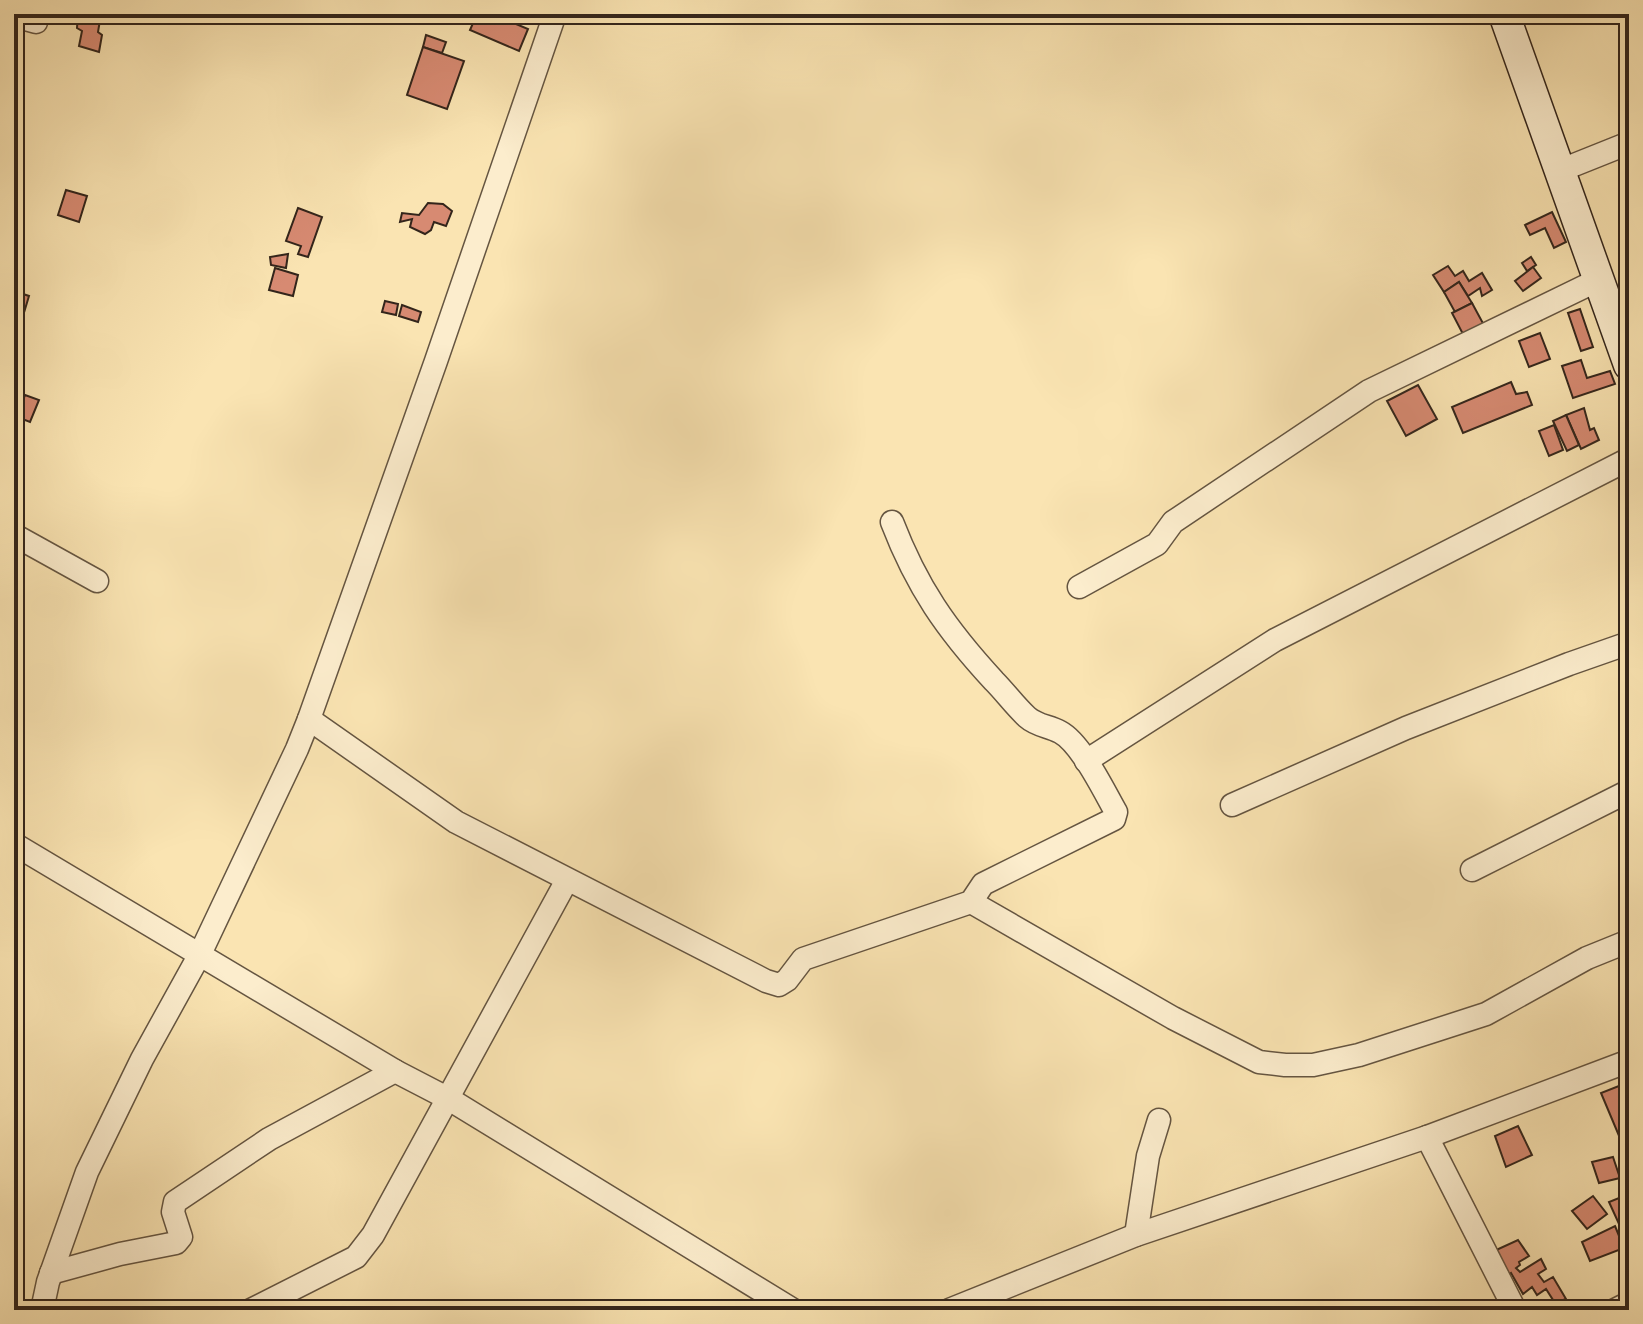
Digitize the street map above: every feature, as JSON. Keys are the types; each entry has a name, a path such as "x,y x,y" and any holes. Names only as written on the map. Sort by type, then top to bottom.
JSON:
{"main road":[{"path":"1504,14 1629,365"}],"street":[{"path":"42,1310 51,1273 87,1172 142,1059 200,954 309,719 555,14"},
{"path":"1559,171 1629,143"},
{"path":"1079,587 1157,544 1173,522 1369,391 1598,280"},
{"path":"1086,761 1275,640 1629,459"},
{"path":"309,719 456,822 779,985 787,980 803,959 971,902 983,884 1114,819 1116,812 1086,761 1063,733 1028,718 968,653 932,607 905,557 892,522"},
{"path":"14,535 97,581"},
{"path":"1232,805 1406,728 1629,643"},
{"path":"1472,870 1629,791"},
{"path":"14,844 395,1071 449,1099 793,1310"},
{"path":"251,1310 356,1257 373,1235 567,880"},
{"path":"971,902 1173,1018 1259,1062 1285,1065 1313,1065 1359,1055 1486,1014 1587,958 1629,941"},
{"path":"949,1310 1136,1235 1427,1137 1629,1061"},
{"path":"51,1273 176,1243 181,1237 173,1212 175,1202 269,1139 395,1071"},
{"path":"1136,1235 1148,1156 1159,1120"},
{"path":"1427,1137 1515,1310"},
{"path":"1615,1310 1629,1303"}],"building":[{"path":"78,14 100,20 98,32 102,35 99,52 79,46 82,31 77,28"},
{"path":"477,14 492,14 528,29 519,51 470,30"},
{"path":"426,35 446,42 442,53 423,47"},
{"path":"423,47 464,61 447,109 407,95"},
{"path":"66,190 87,196 79,222 58,215"},
{"path":"428,203 443,204 452,211 446,226 434,222 425,234 410,227 412,219 400,222 402,213 419,215"},
{"path":"298,208 322,217 308,257 298,254 301,246 286,241"},
{"path":"1552,212 1566,242 1554,248 1545,228 1530,235 1525,225"},
{"path":"288,254 286,268 271,265 270,257"},
{"path":"1531,257 1536,265 1527,271 1522,263"},
{"path":"1448,266 1455,276 1463,271 1469,281 1482,273 1492,290 1482,296 1480,288 1468,296 1459,282 1444,292 1433,275"},
{"path":"1533,267 1541,278 1523,291 1515,281"},
{"path":"275,268 298,275 293,296 269,290"},
{"path":"1459,282 1472,303 1455,312 1444,292"},
{"path":"14,291 29,296 14,346"},
{"path":"385,301 398,304 396,315 382,312"},
{"path":"1472,303 1485,327 1465,338 1452,313"},
{"path":"402,305 421,312 418,322 399,316"},
{"path":"1580,309 1593,347 1581,351 1568,313"},
{"path":"1540,333 1550,359 1529,367 1519,341"},
{"path":"1581,360 1587,378 1610,371 1615,384 1573,398 1562,366"},
{"path":"1511,382 1516,394 1527,392 1532,405 1463,433 1452,407"},
{"path":"1418,385 1437,419 1406,436 1387,401"},
{"path":"25,395 39,400 30,422 17,417"},
{"path":"1584,408 1590,430 1594,428 1599,440 1581,449 1566,415"},
{"path":"1566,415 1579,445 1567,451 1553,421"},
{"path":"1554,425 1563,450 1549,456 1539,431"},
{"path":"1629,1082 1629,1140 1622,1143 1601,1093"},
{"path":"1518,1126 1532,1155 1506,1167 1495,1136"},
{"path":"1613,1157 1620,1178 1599,1183 1592,1162"},
{"path":"1629,1194 1629,1220 1619,1224 1609,1202"},
{"path":"1593,1196 1607,1214 1587,1229 1572,1211"},
{"path":"1615,1226 1624,1248 1590,1261 1582,1242"},
{"path":"1518,1240 1529,1256 1516,1268 1520,1272 1541,1259 1546,1269 1538,1274 1544,1282 1553,1277 1566,1299 1555,1303 1546,1289 1537,1295 1532,1287 1523,1294 1511,1273 1507,1276 1494,1251"}]}
